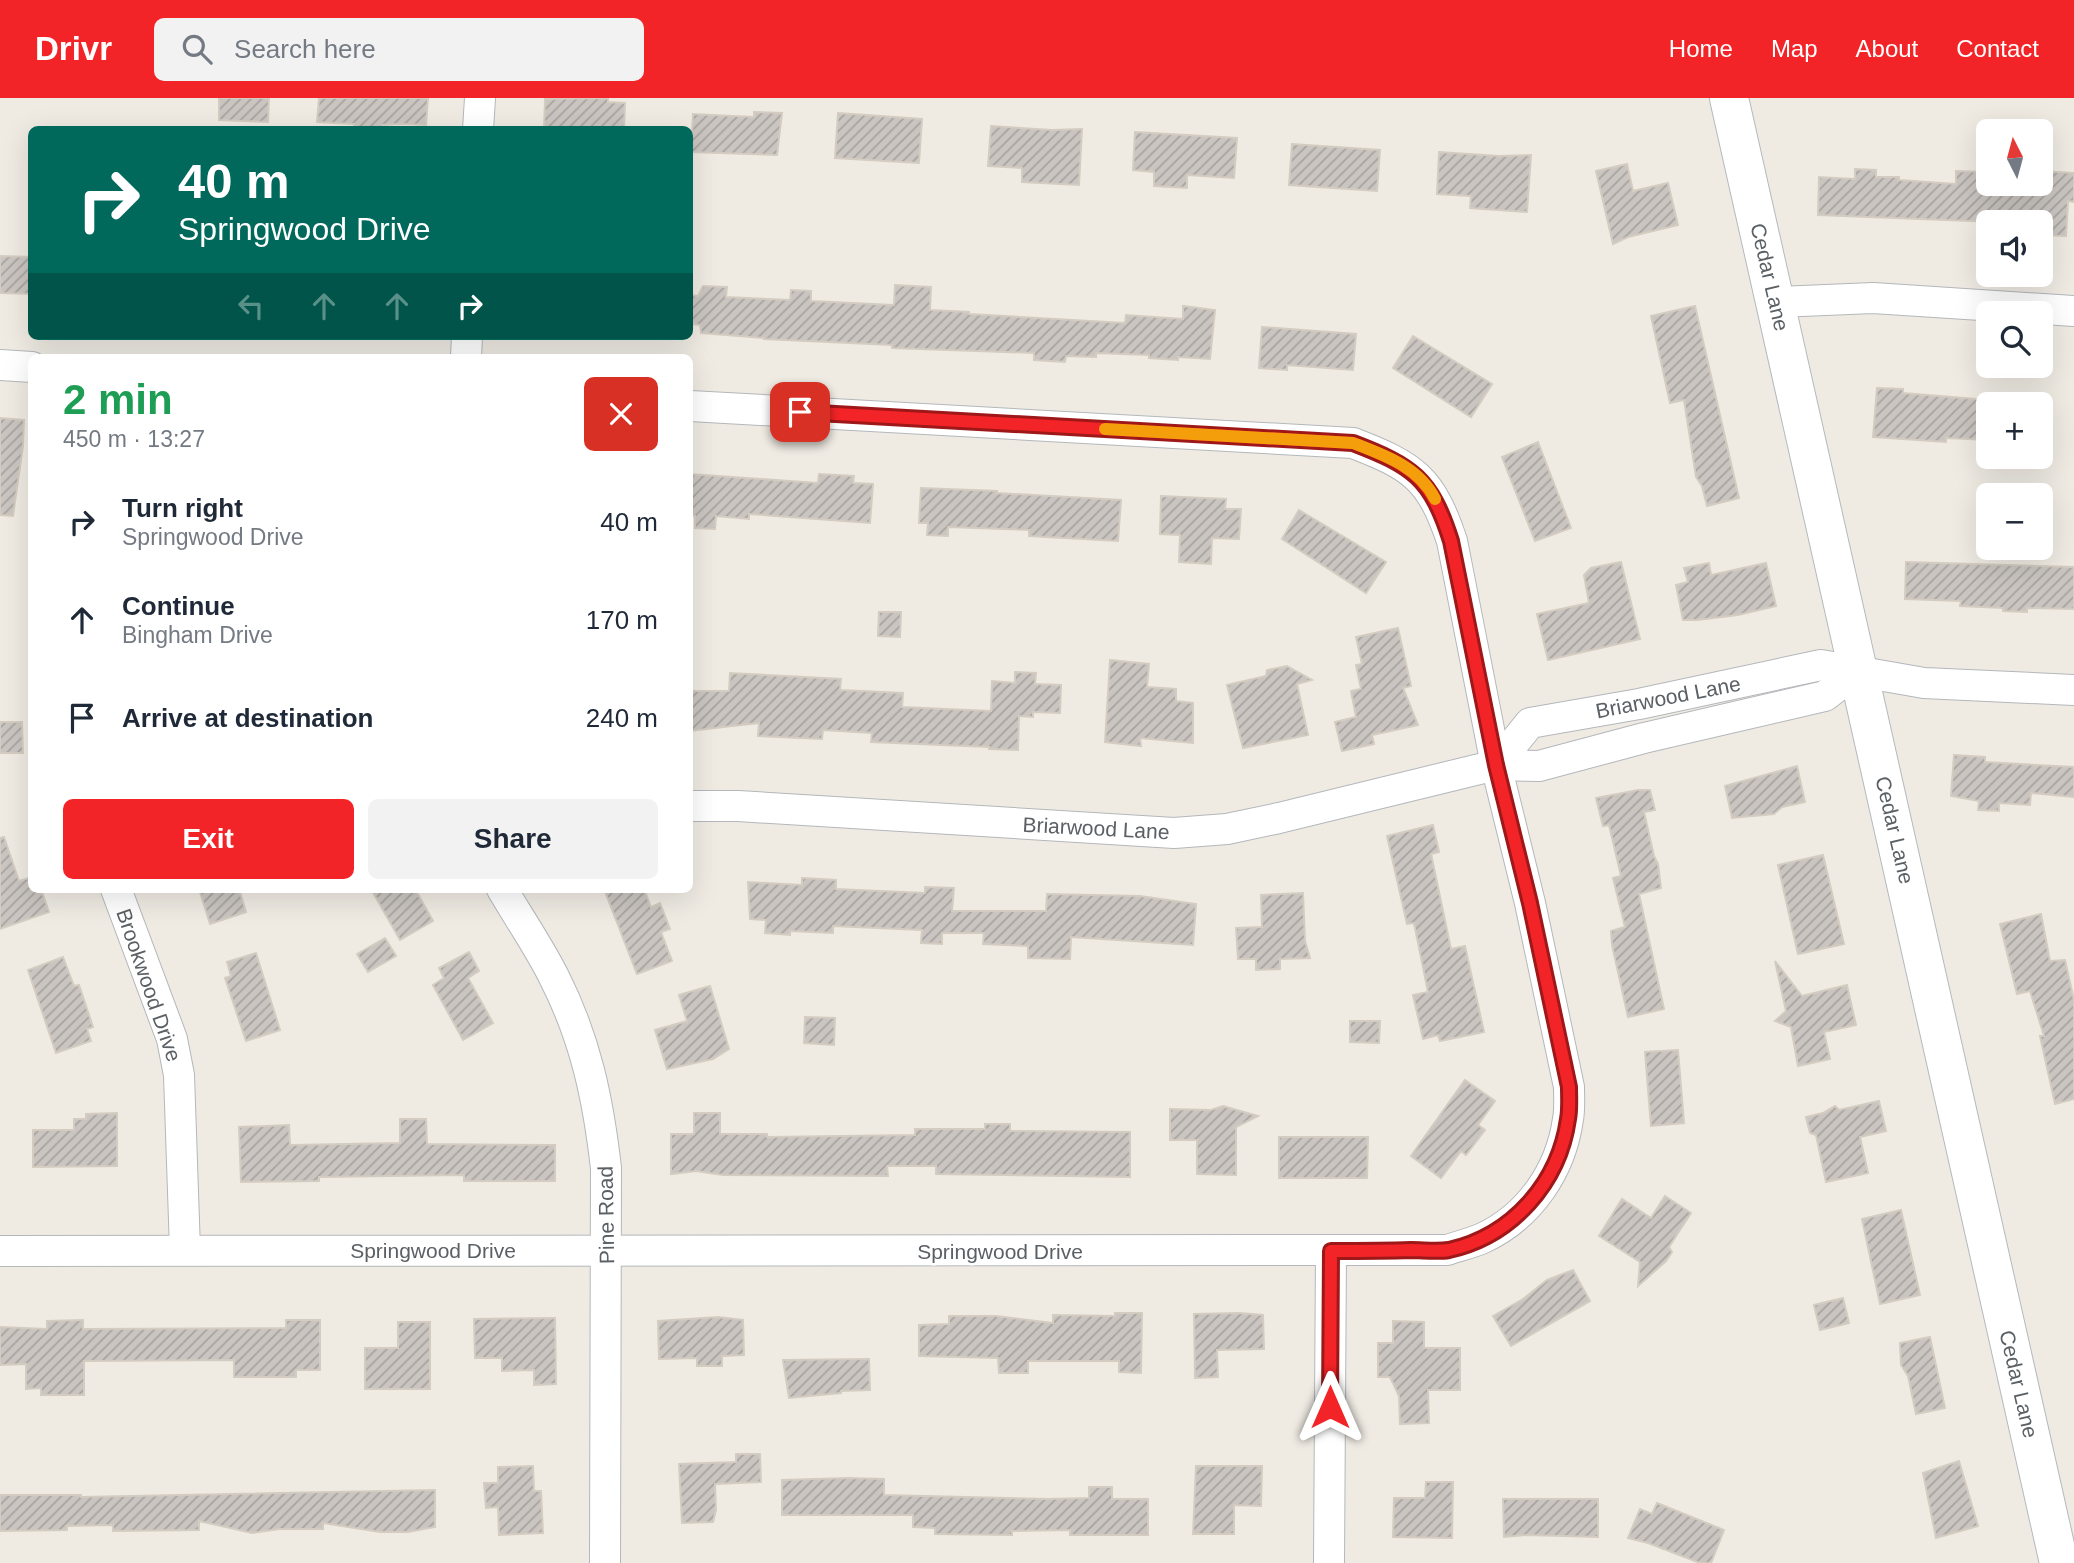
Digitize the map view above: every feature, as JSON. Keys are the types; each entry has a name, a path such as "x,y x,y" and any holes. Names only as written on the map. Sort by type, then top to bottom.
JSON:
{"main road":[{"name":"Cedar Lane","path":"1729,98 2059,1563"}],"street":[{"path":"478,126 480,98"},
{"path":"1776,302 1873,298 2074,311"},
{"path":"0,365 28,367"},
{"name":"Springwood Drive","path":"0,1251 1447,1250 1482,1239 1509,1223 1532,1202 1550,1177 1562,1148 1569,1118 1569,1087 1530,903 1496,765 1451,541 1444,518 1432,494 1412,471 1384,455 1353,443 693,406"},
{"name":"Briarwood Lane","path":"1496,765 1530,723 1639,704 1821,664 1924,683 2074,690"},
{"name":"Briarwood Lane","path":"693,806 738,806 1174,832 1227,829 1496,765 1539,766 1644,738 1825,696 1858,670"},
{"name":"Brookwood Drive","path":"117,893 175,1051 179,1075 185,1250"},
{"name":"Pine Road","path":"504,893 554,976 572,1016 587,1058 600,1113 606,1168 607,1251 605,1563"},
{"path":"1329,1563 1331,1251"}],"building":[{"path":"219,98 269,98 268,122 219,120"},
{"path":"319,98 428,98 426,125 354,126 317,122"},
{"path":"608,98 608,102 625,103 624,126 544,126 545,99"},
{"path":"754,112 782,113 777,155 693,152 693,114 754,117"},
{"path":"838,113 922,119 919,163 835,158"},
{"path":"991,126 1082,129 1079,185 1022,182 1022,168 988,166"},
{"path":"1135,132 1237,138 1234,178 1187,175 1187,188 1154,186 1154,172 1133,170"},
{"path":"1292,144 1380,150 1377,191 1289,185"},
{"path":"1439,152 1531,155 1527,212 1470,208 1471,196 1437,194"},
{"path":"1627,164 1633,191 1668,183 1678,225 1628,237 1613,244 1596,171"},
{"path":"1855,169 1876,170 1876,177 1956,184 1956,171 1976,172 1976,196 2053,196 2053,172 2074,173 2074,202 2068,201 2066,236 2053,236 2053,210 1976,210 1976,221 1818,215 1819,177 1855,179"},
{"path":"0,256 28,257 28,294 0,293"},
{"path":"895,285 931,287 930,310 969,314 1125,323 1126,315 1183,319 1183,306 1215,310 1210,359 1178,357 1178,360 1149,358 1149,355 1096,353 1096,357 1066,356 1065,362 1034,360 1034,353 892,348 892,345 701,333 700,325 693,324 693,295 698,296 703,286 727,287 726,297 790,300 791,290 811,291 811,301 894,305"},
{"path":"1695,306 1739,498 1707,506 1702,486 1696,477 1684,400 1670,403 1651,316"},
{"path":"1262,327 1356,334 1353,370 1287,365 1287,370 1259,368"},
{"path":"1413,336 1492,384 1471,417 1393,368"},
{"path":"1877,388 1976,399 1976,439 1946,438 1946,442 1873,437"},
{"path":"0,418 24,420 13,516 0,515"},
{"path":"1538,442 1571,528 1535,541 1502,457"},
{"path":"693,474 818,483 819,474 854,476 853,483 873,484 870,523 749,514 749,519 716,516 715,529 695,528"},
{"path":"921,488 1121,500 1118,541 1029,536 1029,530 948,527 948,536 927,535 928,523 919,523"},
{"path":"1161,496 1226,499 1225,509 1241,509 1239,539 1212,538 1211,564 1179,562 1180,535 1160,534"},
{"path":"1299,510 1386,562 1366,593 1282,539"},
{"path":"1621,562 1640,639 1548,660 1537,614 1589,603 1584,575 1591,568"},
{"path":"1906,562 2074,567 2074,609 2027,608 2027,612 2003,611 2003,608 1960,606 1961,601 1905,599"},
{"path":"1709,563 1711,575 1766,563 1776,606 1738,615 1683,620 1676,585 1688,582 1684,568"},
{"path":"879,612 901,612 900,637 878,636"},
{"path":"1398,628 1411,686 1403,688 1418,725 1372,735 1374,744 1342,751 1335,722 1356,717 1351,691 1361,689 1356,665 1362,664 1356,637"},
{"path":"1110,660 1149,664 1147,687 1176,689 1176,701 1193,703 1193,743 1140,738 1141,746 1105,742"},
{"path":"1287,666 1312,680 1297,684 1308,735 1243,748 1227,685 1266,676 1267,670"},
{"path":"1015,672 1036,673 1035,684 1061,685 1060,713 1033,712 1033,717 1019,716 1018,750 871,742 872,733 823,730 822,739 758,736 759,723 693,731 693,691 729,691 730,673 841,679 840,690 903,693 902,707 991,711 992,681 1015,683"},
{"path":"0,722 22,722 23,753 0,753"},
{"path":"1954,755 1985,757 1985,762 2074,767 2074,797 2031,793 2030,805 1999,803 1999,811 1978,810 1979,801 1951,796"},
{"path":"1797,766 1805,802 1782,807 1774,814 1732,818 1725,786"},
{"path":"1650,790 1655,810 1644,812 1658,864 1661,888 1639,894 1664,1009 1628,1017 1611,931 1625,927 1613,878 1621,876 1609,825 1603,826 1596,798"},
{"path":"1433,825 1439,852 1431,854 1451,949 1465,946 1484,1032 1440,1041 1438,1035 1423,1039 1413,995 1428,992 1414,923 1407,924 1387,836"},
{"path":"4,837 19,881 28,878 28,893 42,893 49,912 0,929 0,838"},
{"path":"1823,855 1844,944 1798,954 1778,865"},
{"path":"802,878 836,880 836,889 925,893 925,887 954,888 952,911 1046,911 1047,894 1140,896 1196,904 1193,945 1071,937 1070,959 1028,958 1028,946 983,944 984,933 942,933 942,944 921,943 922,930 833,926 833,933 765,933 766,920 750,919 748,882 802,885"},
{"path":"200,893 240,893 246,912 210,924"},
{"path":"373,893 417,893 433,921 400,940"},
{"path":"606,893 646,893 651,907 660,903 670,929 661,932 672,961 637,974"},
{"path":"1303,893 1305,941 1310,958 1280,959 1280,969 1256,970 1256,959 1238,959 1236,928 1262,927 1261,895"},
{"path":"2041,914 2050,961 2065,960 2074,1000 2074,1099 2055,1104 2040,1036 2044,1036 2030,991 2017,994 2000,924"},
{"path":"385,938 396,956 368,972 357,954"},
{"path":"469,952 479,971 468,978 493,1023 463,1040 433,985 444,978 439,968"},
{"path":"256,953 280,1030 246,1041 225,978 231,976 227,962"},
{"path":"63,957 74,986 79,985 93,1027 87,1029 91,1041 56,1053 28,970"},
{"path":"1775,961 1802,996 1847,985 1856,1025 1824,1032 1830,1059 1798,1066 1791,1027 1775,1021 1786,1011"},
{"path":"710,986 729,1049 713,1059 667,1069 655,1030 687,1021 679,995"},
{"path":"805,1017 835,1018 834,1045 804,1043"},
{"path":"1350,1021 1380,1021 1379,1043 1350,1042"},
{"path":"1678,1050 1684,1123 1651,1126 1645,1052"},
{"path":"1465,1080 1495,1101 1478,1125 1485,1130 1466,1155 1461,1151 1441,1178 1411,1156"},
{"path":"1879,1101 1886,1131 1860,1137 1868,1173 1826,1182 1816,1135 1810,1133 1806,1117 1823,1113 1835,1106 1839,1110"},
{"path":"1223,1106 1258,1116 1236,1127 1236,1175 1197,1174 1197,1140 1170,1140 1170,1109 1211,1110"},
{"path":"117,1113 117,1166 33,1167 33,1130 74,1130 74,1119 86,1119 86,1114"},
{"path":"694,1113 720,1113 720,1134 767,1134 767,1137 915,1135 915,1129 985,1129 985,1124 1010,1124 1010,1131 1130,1132 1130,1177 936,1174 936,1166 887,1166 888,1176 723,1175 696,1171 671,1174 671,1134 694,1134"},
{"path":"400,1119 426,1119 427,1144 555,1145 555,1181 464,1181 464,1175 319,1177 319,1181 241,1182 239,1127 289,1125 290,1145 400,1143"},
{"path":"1279,1137 1368,1137 1367,1178 1279,1178"},
{"path":"1665,1196 1691,1213 1669,1247 1672,1252 1666,1261 1638,1286 1640,1262 1599,1236 1622,1199 1651,1218"},
{"path":"1901,1210 1920,1295 1880,1304 1862,1219"},
{"path":"1573,1270 1590,1301 1511,1346 1493,1316 1523,1299 1547,1280"},
{"path":"1843,1298 1849,1323 1820,1330 1814,1305"},
{"path":"1115,1313 1142,1313 1141,1373 1119,1372 1119,1361 1028,1361 1028,1373 999,1373 998,1358 919,1356 919,1325 949,1324 949,1316 996,1316 1053,1323 1053,1315 1115,1316"},
{"path":"1194,1314 1263,1315 1264,1349 1217,1350 1218,1377 1195,1378"},
{"path":"718,1317 743,1320 744,1355 722,1356 722,1366 697,1366 697,1358 659,1359 658,1321"},
{"path":"555,1318 556,1384 534,1385 534,1370 502,1371 502,1358 475,1358 474,1319"},
{"path":"83,1320 83,1329 286,1328 286,1320 320,1320 320,1370 296,1370 296,1377 234,1377 234,1360 84,1361 84,1395 41,1395 41,1388 26,1389 26,1364 0,1365 0,1327 47,1329 47,1321"},
{"path":"1393,1321 1424,1322 1424,1348 1460,1348 1460,1390 1428,1390 1429,1423 1400,1424 1399,1396 1390,1377 1378,1377 1378,1343 1393,1343"},
{"path":"398,1322 430,1322 430,1389 365,1389 365,1348 398,1348"},
{"path":"1930,1337 1945,1408 1916,1414 1908,1376 1901,1365 1900,1343"},
{"path":"869,1359 870,1390 789,1398 783,1360"},
{"path":"736,1454 760,1454 761,1482 715,1484 716,1510 713,1522 682,1523 679,1464 736,1462"},
{"path":"1959,1461 1978,1526 1936,1538 1923,1473"},
{"path":"533,1466 534,1491 541,1491 543,1533 499,1535 498,1507 486,1508 484,1483 498,1483 498,1467"},
{"path":"1196,1466 1262,1466 1261,1506 1234,1505 1234,1534 1193,1534"},
{"path":"884,1479 884,1495 1089,1498 1089,1487 1112,1487 1112,1499 1148,1499 1148,1535 1070,1535 1070,1530 1012,1531 1012,1535 935,1534 935,1528 913,1527 913,1515 782,1515 782,1480"},
{"path":"1426,1482 1453,1482 1452,1538 1393,1537 1394,1498 1425,1498"},
{"path":"435,1490 435,1527 408,1532 380,1532 323,1523 323,1529 279,1529 252,1533 199,1521 199,1530 113,1531 113,1525 67,1526 67,1530 0,1531 0,1495 81,1497"},
{"path":"1503,1499 1598,1499 1598,1537 1504,1537"},
{"path":"1657,1503 1724,1530 1711,1563 1700,1563 1628,1538 1640,1509 1652,1514"}],"slow traffic":[{"path":"1105,429 1353,443 1384,455 1412,471 1435,499"}],"route":[{"path":"800,412 1353,443 1384,455 1412,471 1432,494 1444,518 1451,541 1496,765 1530,903 1569,1087 1569,1118 1562,1148 1550,1177 1532,1202 1509,1223 1482,1239 1447,1250 1331,1251 1330,1407"}]}
